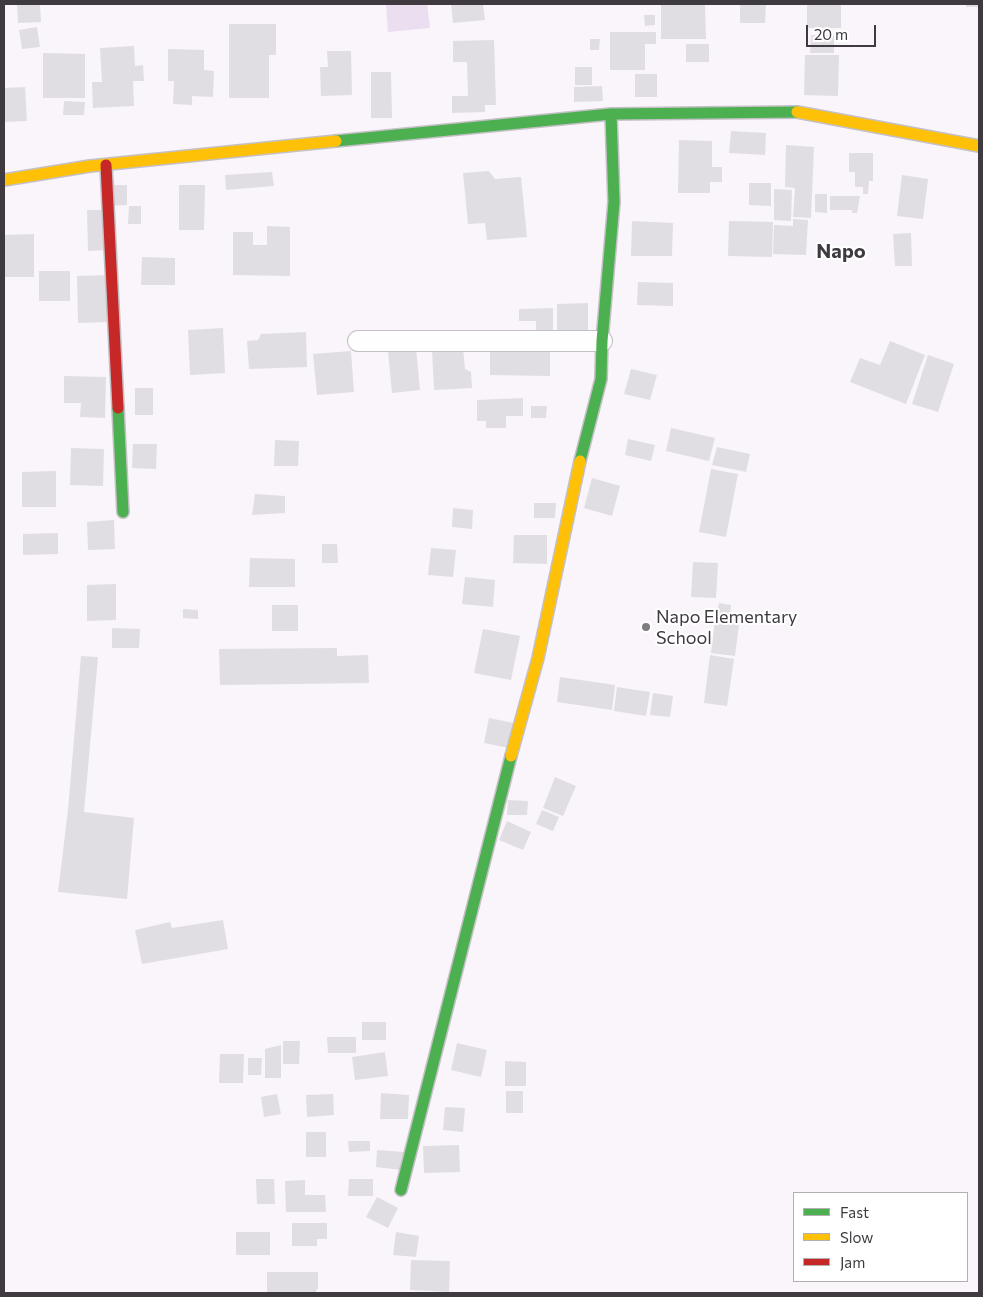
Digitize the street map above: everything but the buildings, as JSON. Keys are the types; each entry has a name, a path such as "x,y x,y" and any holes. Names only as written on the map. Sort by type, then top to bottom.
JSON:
{"street":[{"path":"4,180 106,165 610,114 800,112 979,146"},
{"path":"401,1190 495,813 538,658 578,468 601,379 602,341 614,202 610,114"},
{"path":"106,165 123,512"},
{"path":"358,341 602,341"}],"shaded area":[{"path":"386,4 427,4 430,28 388,32"}],"traffic: fast":[{"path":"336,141 611,114 797,112"},
{"path":"580,461 601,379 602,341 614,202 611,114"},
{"path":"118,408 123,512"},
{"path":"401,1190 511,756"}],"traffic: slow":[{"path":"797,112 979,146"},
{"path":"4,180 90,166 336,141"},
{"path":"511,756 538,658 580,461"}],"traffic: jam":[{"path":"106,165 118,408"}],"place":[{"name":"Napo Elementary School","path":"646,627"}],"district":[{"name":"Napo","path":"841,251"}]}
